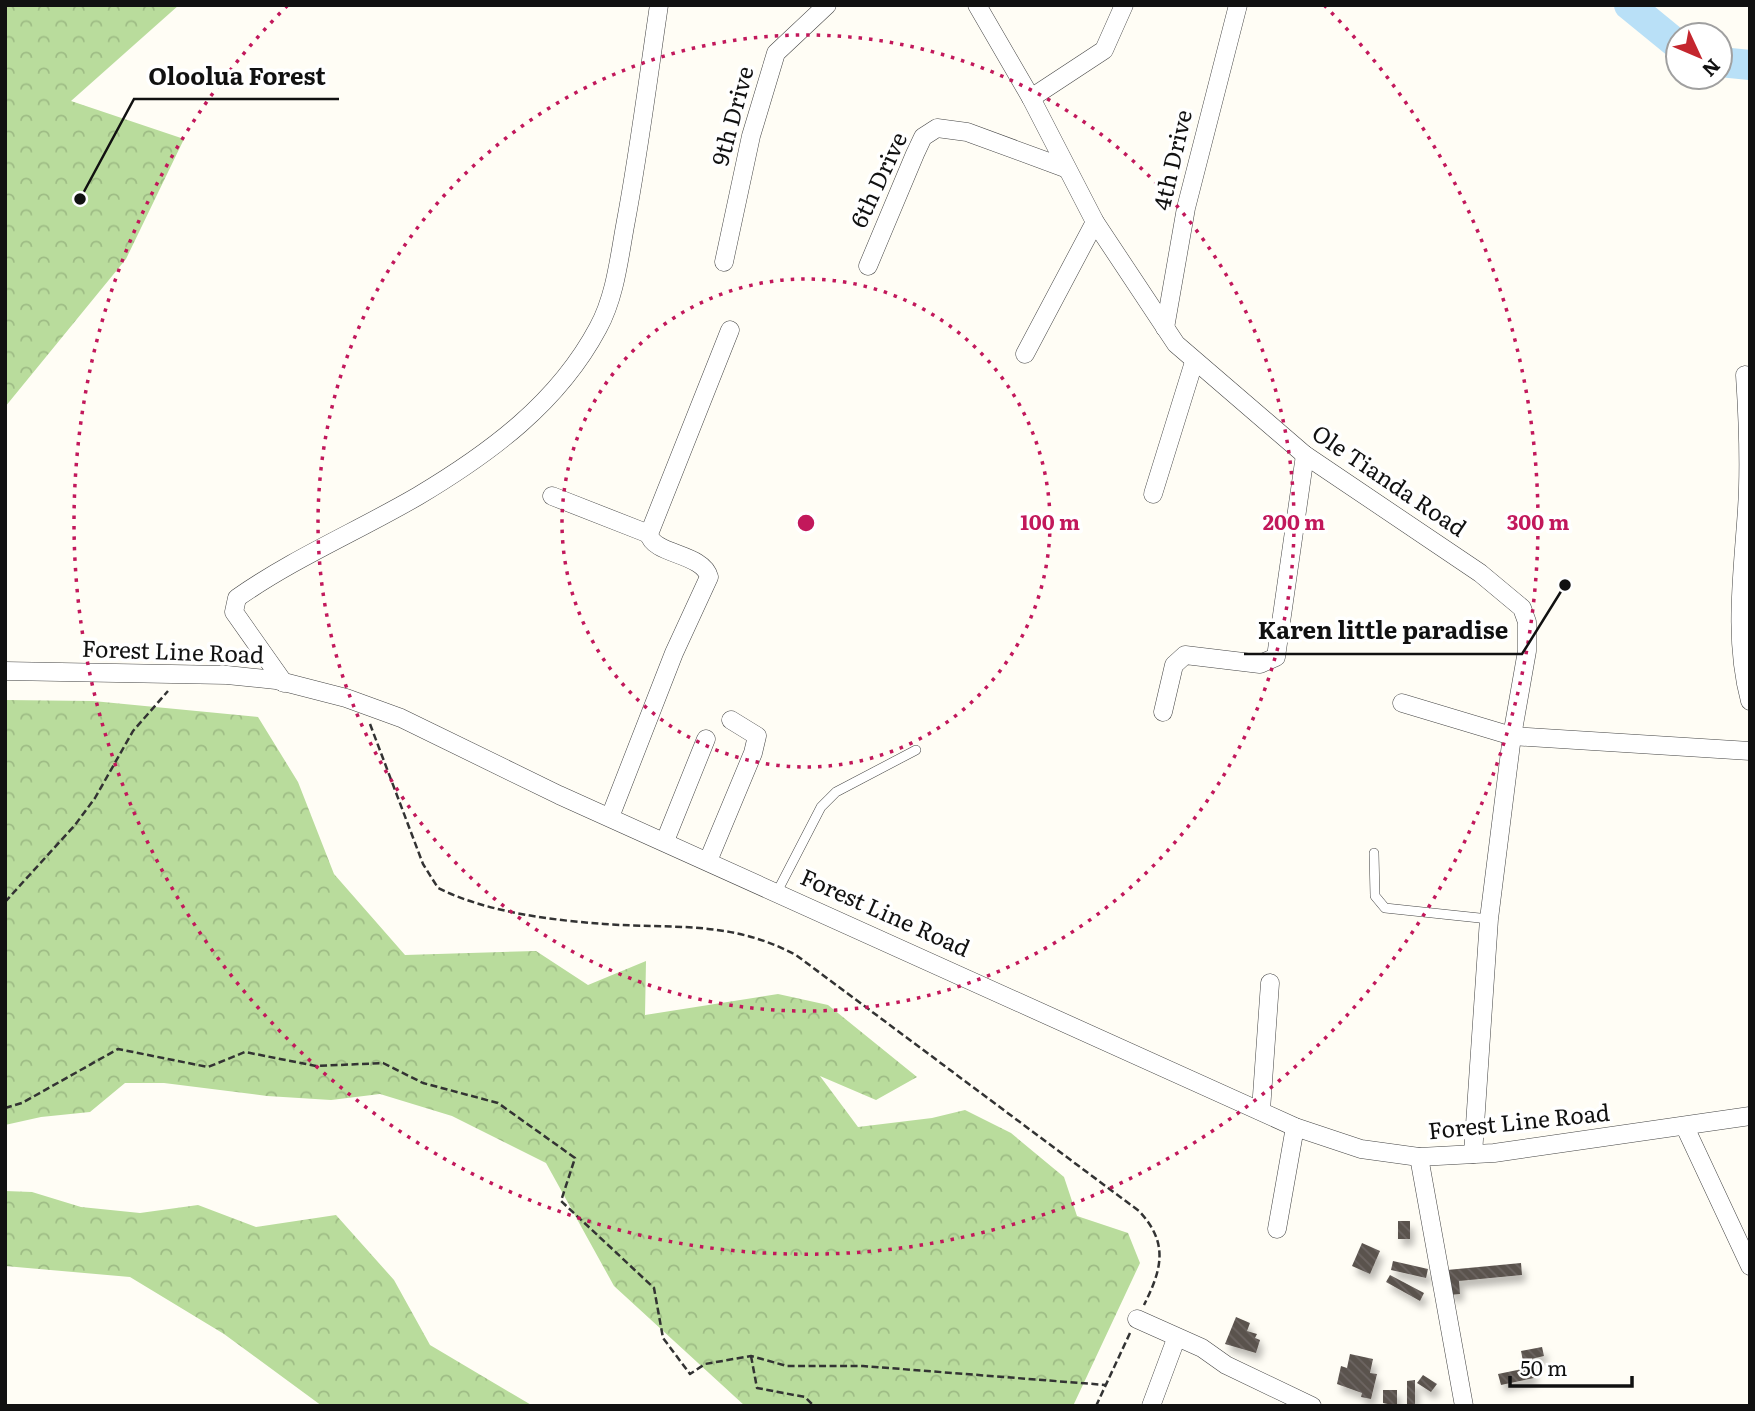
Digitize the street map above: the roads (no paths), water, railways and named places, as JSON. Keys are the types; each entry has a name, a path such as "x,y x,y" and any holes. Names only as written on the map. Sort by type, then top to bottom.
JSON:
{"street":[{"path":"284,683 234,612 237,598 417,496 510,435 571,371 599,326 614,284 638,160 659,5"},
{"name":"9th Drive","path":"724,262 751,136 776,53 827,5"},
{"name":"Ole Tianda Road","path":"977,5 1031,98 1095,222 1166,328 1194,362 1305,455 1480,573 1522,608 1527,622 1527,651 1512,736 1489,919 1473,1154"},
{"path":"1031,98 1104,50 1124,5"},
{"name":"4th Drive","path":"1166,328 1189,195 1238,5"},
{"name":"6th Drive","path":"868,266 923,137 937,128 967,132 1065,168"},
{"path":"1025,354 1095,222"},
{"path":"649,534 730,330"},
{"path":"1153,494 1194,362"},
{"path":"1745,375 1750,468 1741,589 1744,678 1750,701"},
{"path":"1163,712 1174,665 1185,655 1260,664 1276,657 1305,455"},
{"path":"552,496 649,534 653,543 701,565 709,577 674,653 610,817"},
{"name":"Forest Line Road","path":"5,671 184,673 284,683 363,705 485,757 610,817 1295,1127 1361,1149 1419,1157 1473,1154 1750,1116"},
{"path":"1402,703 1512,736 1750,751"},
{"path":"708,861 757,736 731,720"},
{"path":"665,841 706,739"},
{"path":"1261,1110 1270,983"},
{"path":"1277,1229 1295,1127"},
{"path":"1685,1127 1750,1266"},
{"path":"1419,1157 1464,1406"},
{"path":"1137,1319 1176,1339 1202,1348 1226,1365 1312,1406"},
{"path":"1151,1406 1176,1339"}],"lane":[{"path":"777,892 821,807 836,792 916,750"},
{"path":"1374,853 1375,896 1385,908 1489,919"}],"waterway":[{"path":"1629,5 1664,34"},
{"path":"1734,63 1750,65"}],"place":[{"name":"Oloolua Forest","path":"80,199"},
{"name":"Karen little paradise","path":"1565,585"}]}
